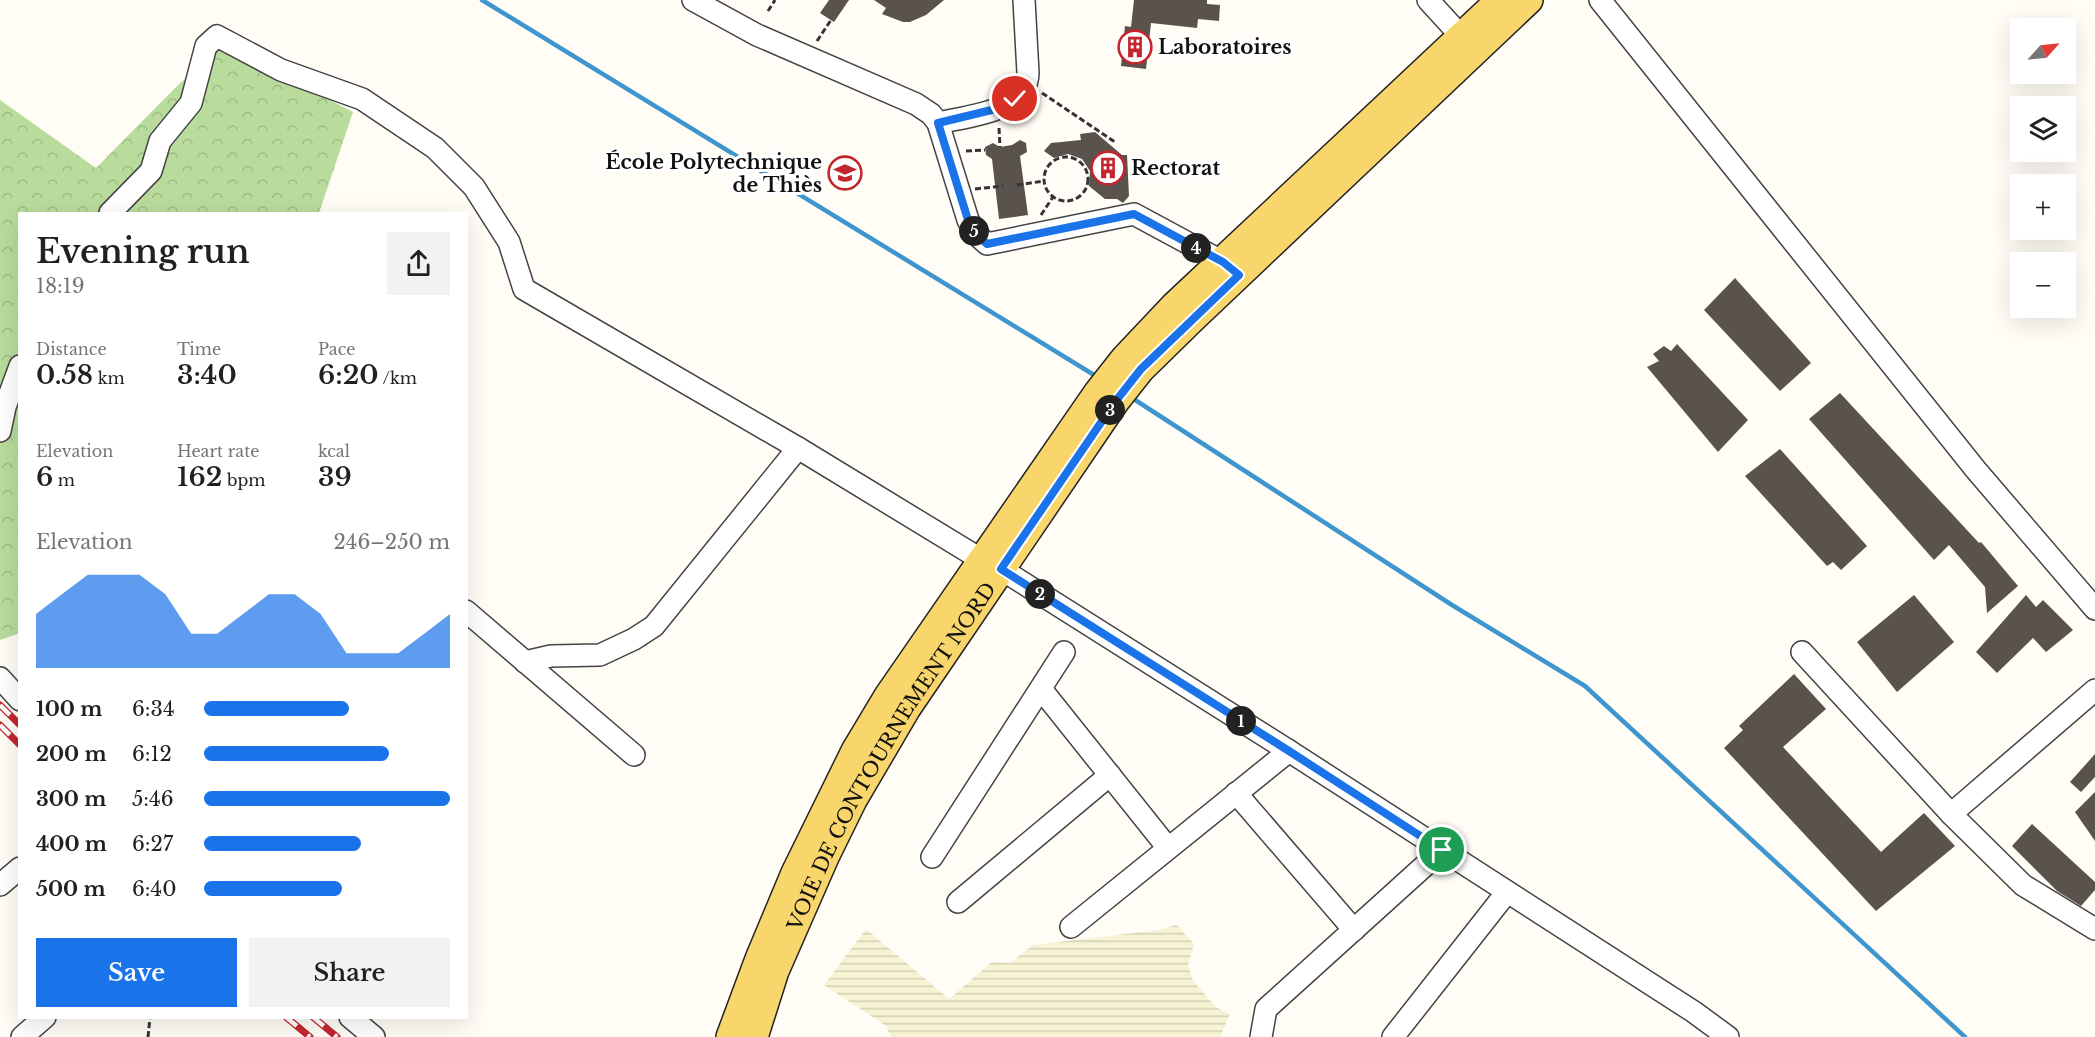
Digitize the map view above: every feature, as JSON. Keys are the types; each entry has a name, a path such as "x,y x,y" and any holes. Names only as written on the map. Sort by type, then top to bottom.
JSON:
{"main road":[{"name":"VOIE DE CONTOURNEMENT NORD","path":"1468,44 1500,0"},
{"name":"VOIE DE CONTOURNEMENT NORD","path":"759,1034 776,971 825,857 853,800 992,565 1106,397 1174,306 1231,268 1468,44 1529,0"},
{"name":"VOIE DE CONTOURNEMENT NORD","path":"730,1037 795,873 855,751 888,696 992,565"}],"street":[{"path":"693,0 757,35 916,104 932,114 938,123 968,220 976,234 987,244 1134,214 1231,268"},
{"path":"938,123 1004,107 1015,99 1028,83 1024,0"},
{"path":"1428,0 1468,44"},
{"path":"1600,0 1976,470 2095,609"},
{"path":"111,212 151,171 160,141 191,103 206,46 217,36 281,70 362,99 435,148 474,187 509,242 524,289 798,448 992,565 1289,751 1684,1005 1728,1037"},
{"path":"0,431 5,407 18,371"},
{"path":"525,662 551,656 600,655 634,639 654,626 798,448"},
{"path":"468,613 634,755"},
{"path":"932,857 1064,652"},
{"path":"1802,652 1951,814 2023,885 2095,929"},
{"path":"0,678 18,698"},
{"path":"1041,689 1168,848"},
{"path":"1951,814 2095,690"},
{"path":"1071,927 1289,751"},
{"path":"957,902 1110,775"},
{"path":"1236,793 1354,930"},
{"path":"1261,1037 1266,1010 1442,850"},
{"path":"0,885 18,870"},
{"path":"1393,1037 1507,892"},
{"path":"22,1037 43,1019"},
{"path":"352,1019 374,1037"}],"path":[{"path":"768,11 775,0"},
{"path":"807,56 831,20"},
{"path":"1028,83 1115,142"},
{"path":"1066,157 1072,158 1083,166 1088,179 1083,192 1073,200 1066,201 1048,192 1044,182 1048,166 1053,161 1066,157"},
{"path":"1017,185 1044,182"},
{"path":"959,191 1003,186"},
{"path":"148,1037 150,1019"}],"shaded area":[{"path":"1177,925 1194,944 1188,965 1193,981 1217,1008 1230,1014 1220,1037 891,1037 886,1026 824,985 866,929 949,999 992,962 1010,963 1033,945 1158,930"}],"green space":[{"path":"224,45 353,112 319,212 18,212 18,634 0,640 0,100 96,168 178,85"}],"building":[{"path":"829,0 849,0 834,22 820,13"},
{"path":"874,0 944,0 926,15 910,22 903,22 882,14 886,8"},
{"name":"Laboratoires","path":"1134,0 1207,0 1207,4 1220,5 1219,21 1198,19 1197,28 1151,23 1146,69 1121,66 1125,26 1131,27"},
{"name":"Rectorat","path":"1095,132 1122,155 1127,155 1129,196 1123,203 1117,199 1105,199 1089,186 1090,171 1082,159 1068,154 1054,158 1044,151 1051,143 1081,140 1080,134"},
{"path":"1020,140 1026,143 1027,152 1020,156 1028,215 999,219 992,159 986,155 985,147 993,143 1000,147 1012,145"},
{"path":"1735,278 1811,363 1780,391 1704,310"},
{"path":"1677,344 1748,420 1718,452 1647,367 1659,361 1653,354 1664,346 1671,351"},
{"path":"1840,393 1979,543 1981,542 2018,586 1987,613 1985,587 1949,545 1934,560 1809,419"},
{"path":"1780,449 1867,546 1841,570 1833,562 1827,566 1745,476"},
{"path":"1914,595 1954,642 1897,692 1857,642"},
{"path":"2026,595 2036,607 2043,600 2073,630 2046,652 2033,638 1997,673 1976,652"},
{"path":"1794,674 1826,709 1783,747 1881,852 1924,813 1955,846 1876,911 1724,748 1743,730 1739,726"},
{"path":"2095,754 2095,777 2081,792 2070,782"},
{"path":"2095,792 2095,841 2075,812"},
{"path":"2032,824 2095,882 2095,890 2081,906 2057,891 2012,846"}],"waterway":[{"path":"482,0 1099,378"},
{"path":"1129,396 1452,605 1585,686 1965,1037"}],"railway":[{"path":"0,705 18,723"},
{"path":"0,725 18,743"},
{"path":"288,1019 310,1037"},
{"path":"315,1019 337,1037"}],"place":[{"name":"Laboratoires","path":"1135,47"},
{"name":"Rectorat","path":"1108,168"},
{"name":"École Polytechnique de Thiès","path":"845,173"}],"route":[{"path":"1015,99 1004,107 938,123 968,220 976,234 987,244 1134,214 1223,262 1239,275 1141,369 1115,402 1001,569 1442,850"}]}
